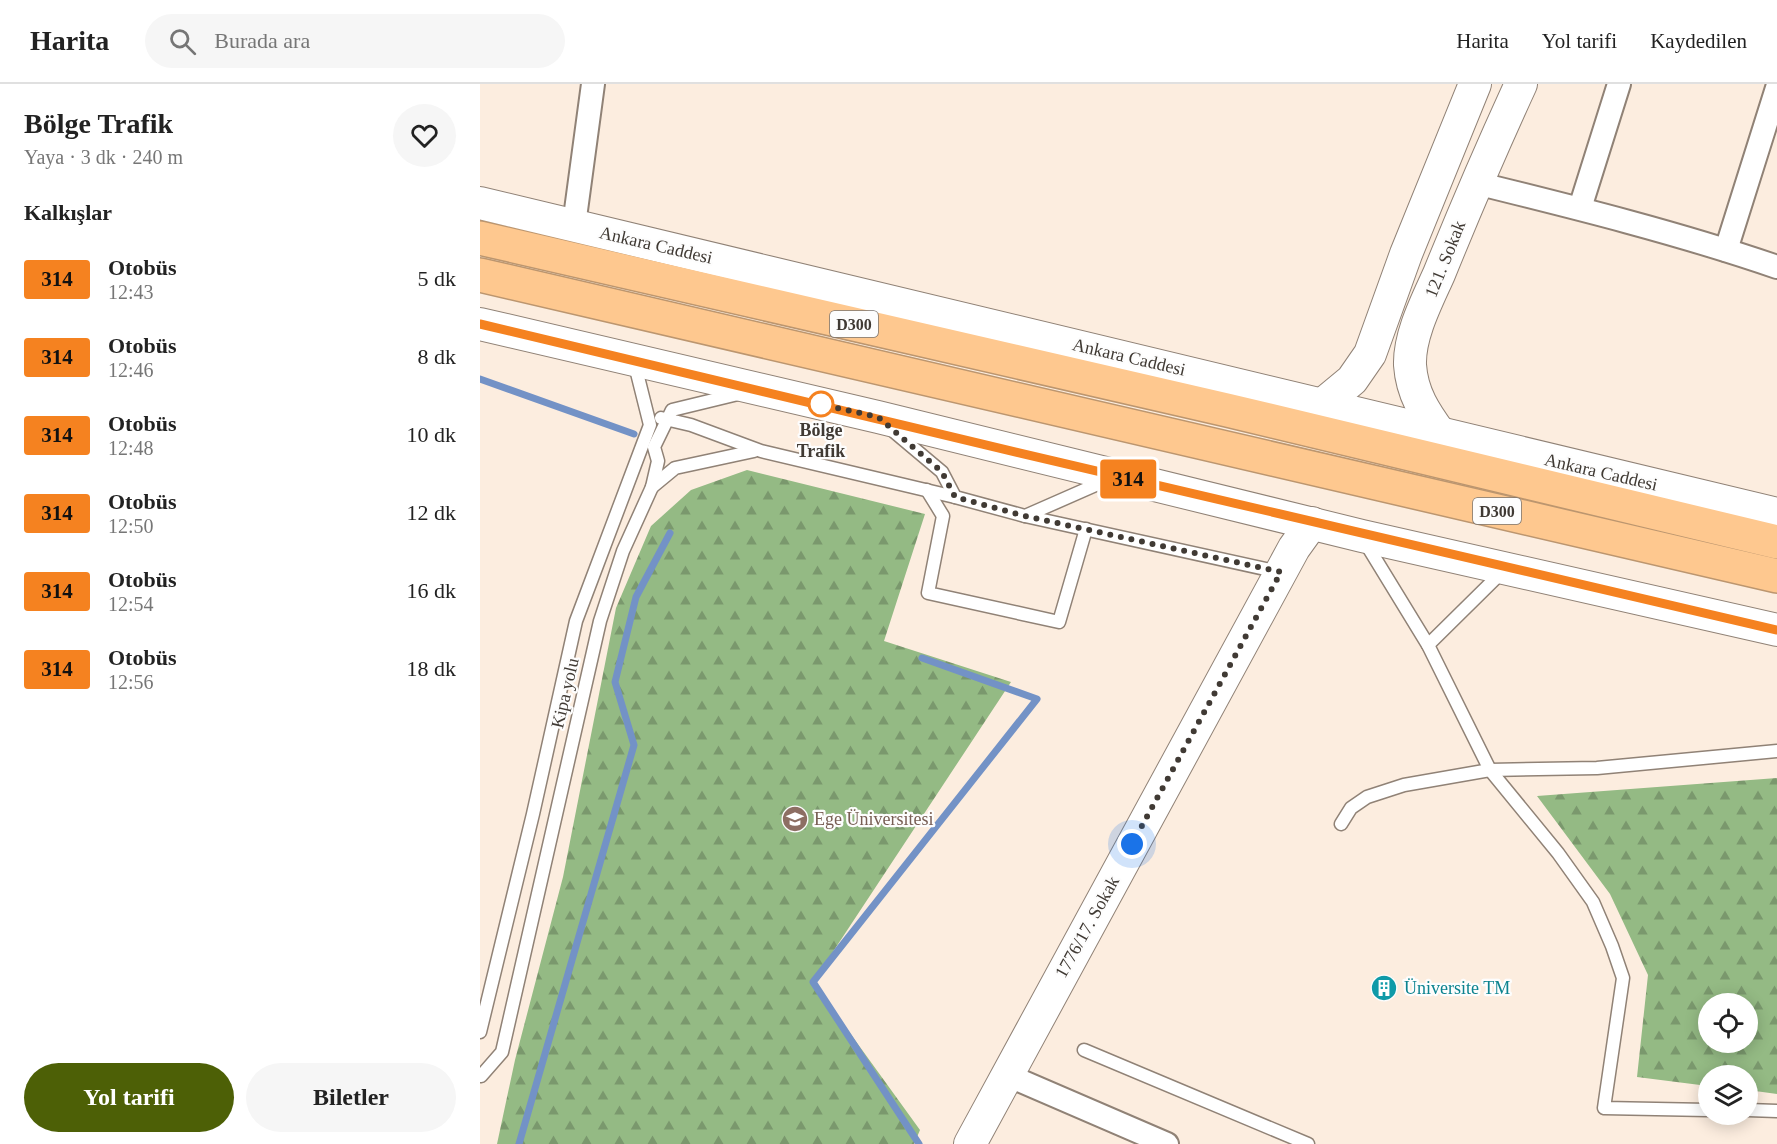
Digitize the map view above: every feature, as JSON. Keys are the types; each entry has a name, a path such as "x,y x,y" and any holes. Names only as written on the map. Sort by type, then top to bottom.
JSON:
{"highway":[{"name":"Ankara Caddesi","path":"480,238 1227,410 1777,542"},
{"name":"D300","path":"480,275 1777,576"}],"main road":[{"name":"121. Sokak","path":"1323,404 1352,380 1370,354 1406,254 1475,84"},
{"name":"121. Sokak","path":"1442,435 1423,411 1413,390 1410,363 1418,325 1476,183 1521,84"},
{"name":"Ankara Caddesi","path":"480,203 1777,514"},
{"path":"480,324 878,417 1362,536 1777,630"},
{"name":"1776/17. Sokak","path":"970,1144 1281,572 1312,523"}],"street":[{"path":"574,225 593,84"},
{"path":"1580,208 1619,84"},
{"path":"1726,250 1777,88"},
{"path":"1476,183 1580,208 1777,267"},
{"path":"1007,1075 1167,1144"}],"lane":[{"path":"629,359 637,373 650,425 659,418 668,418 761,451 927,490 1025,516 1281,572"},
{"path":"668,418 672,410 760,390"},
{"path":"878,417 942,472 955,497"},
{"name":"Kipa yolu","path":"480,1076 502,1052 600,621 623,551 652,487 658,461 654,447 668,418"},
{"name":"Kipa yolu","path":"480,1032 533,814 576,621 650,425"},
{"path":"652,487 675,468 741,452 761,451"},
{"path":"1025,516 1116,476"},
{"path":"927,490 943,516 928,593 1059,622 1086,530"},
{"path":"1362,536 1428,645 1490,770 1558,853 1593,902 1623,978 1604,1108 1698,1110"},
{"path":"1428,645 1506,568"},
{"path":"1341,824 1351,808 1367,797 1404,785 1490,770 1597,768 1777,751"},
{"path":"1084,1050 1308,1144"},
{"path":"1758,1110 1777,1111"}],"green space":[{"path":"747,470 925,514 884,641 1011,682 813,982 920,1130 914,1144 497,1144 515,1060 563,877 616,608 651,526 691,490"},
{"path":"1777,778 1777,1094 1758,1091 1758,1065 1698,1065 1698,1085 1637,1077 1648,975 1610,894 1537,796"}],"waterway":[{"path":"480,379 634,434"},
{"path":"519,1144 634,745 615,682 636,597 670,533"},
{"path":"919,1144 813,982 1037,699 922,658"}],"bus line":[{"name":"314","path":"480,324 878,417 1362,536 1777,630"}],"place":[{"name":"Bölge Trafik","path":"821,404"},
{"name":"Ege Üniversitesi","path":"795,819"},
{"name":"Üniversite TM","path":"1384,988"}],"route":[{"path":"821,404 819,404 878,417 942,472 955,497 1025,516 1281,572 1132,844"}]}
